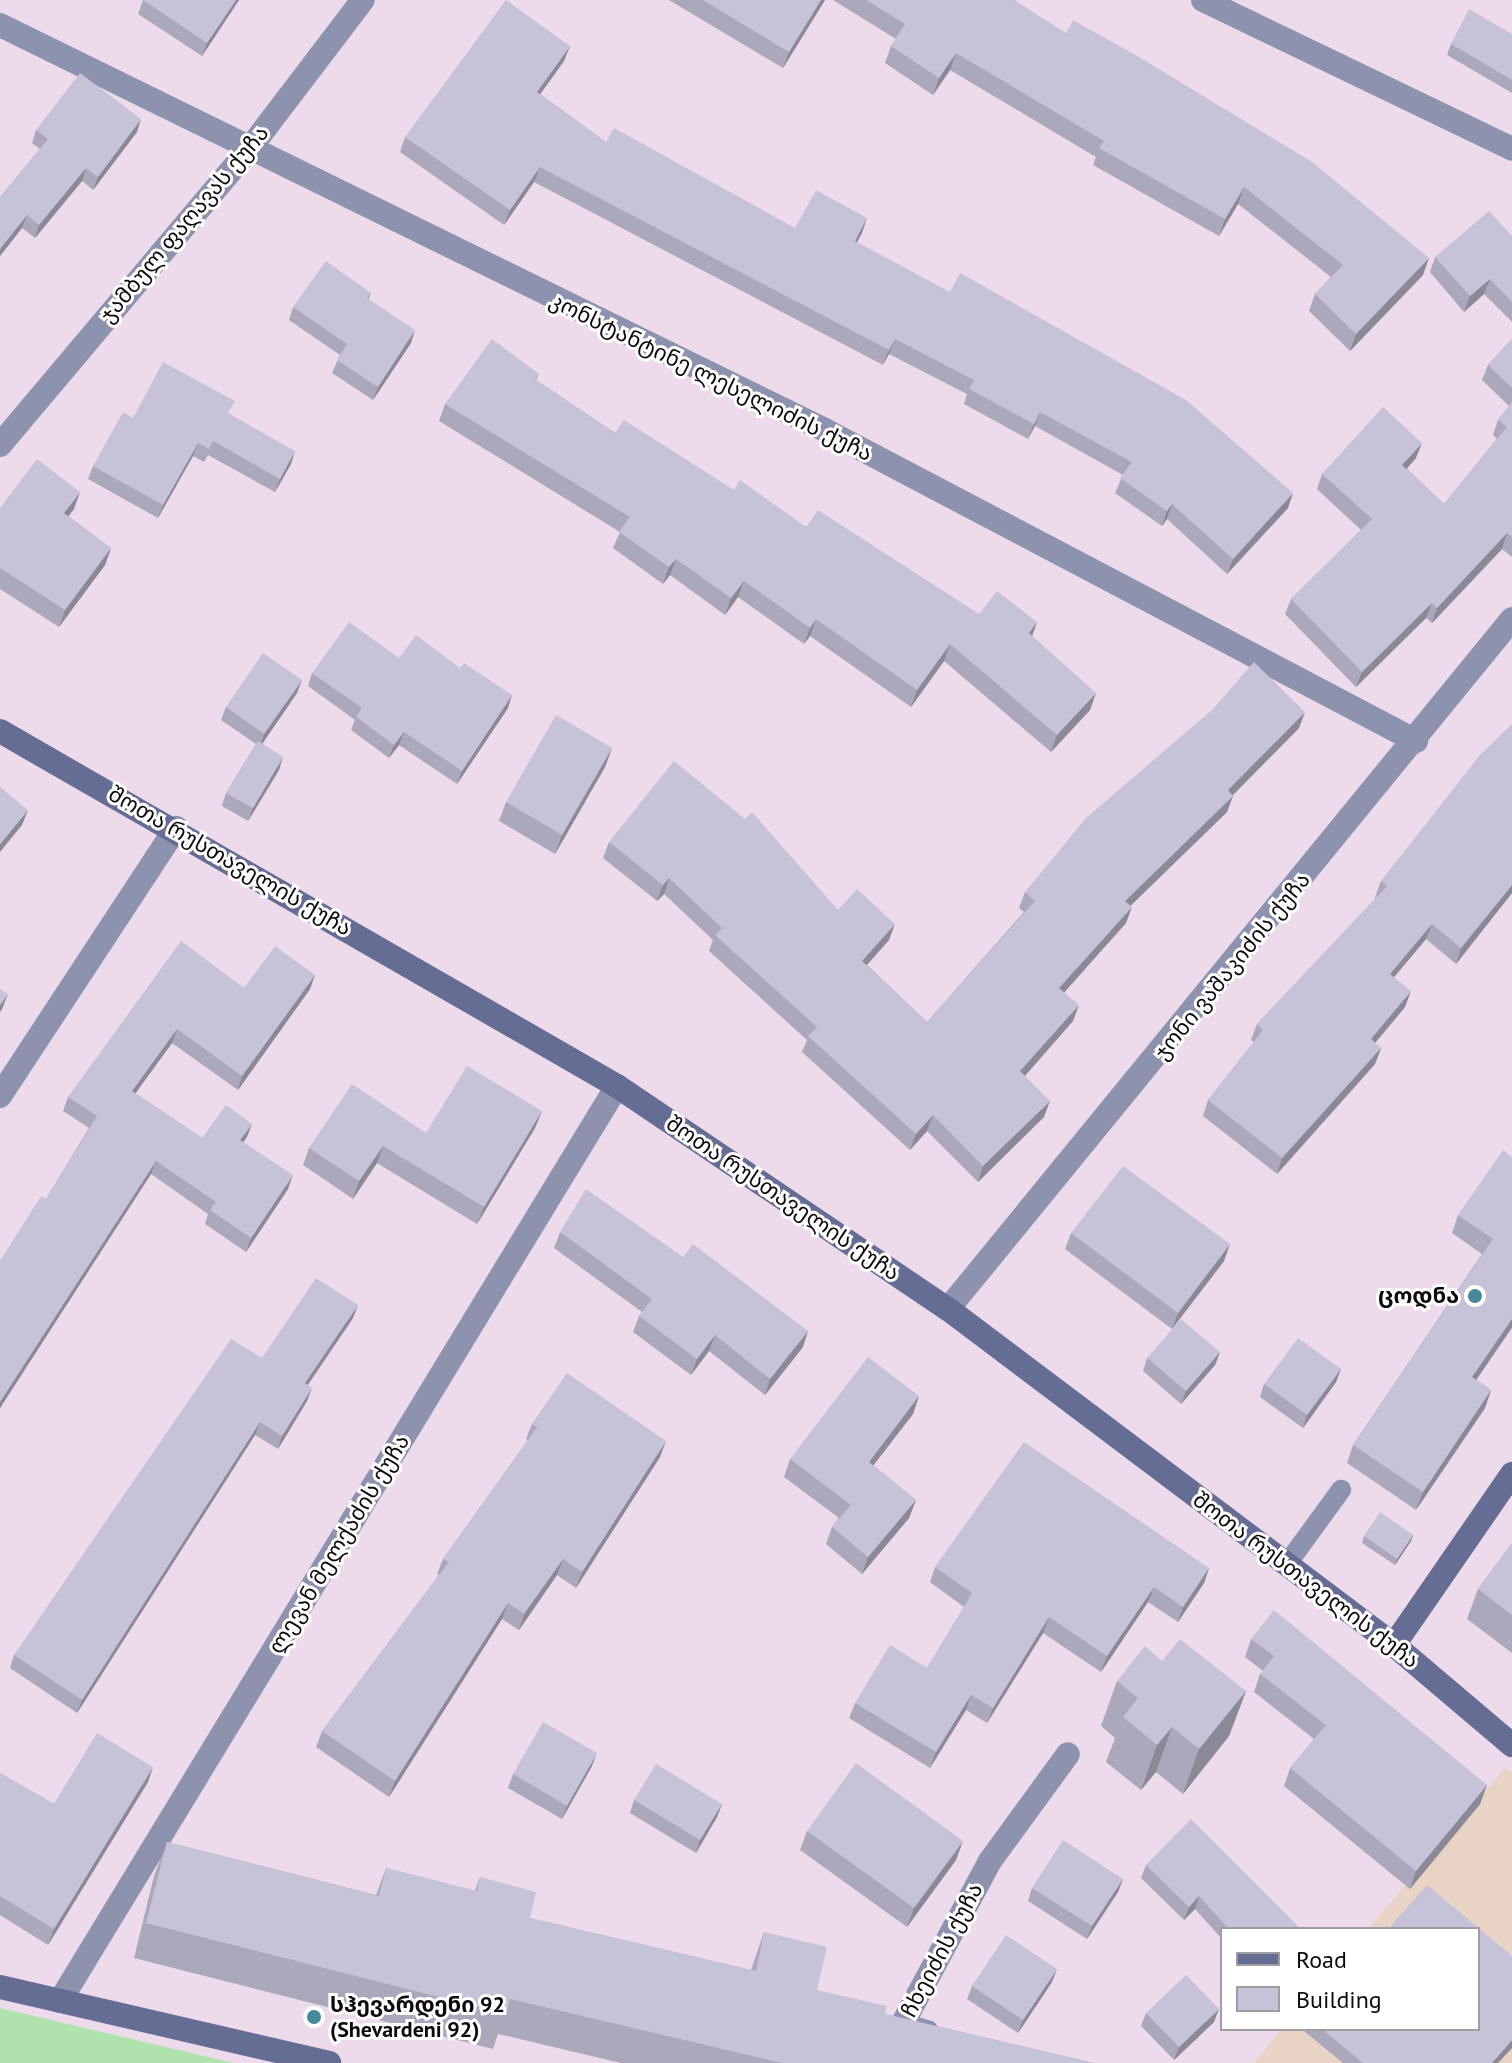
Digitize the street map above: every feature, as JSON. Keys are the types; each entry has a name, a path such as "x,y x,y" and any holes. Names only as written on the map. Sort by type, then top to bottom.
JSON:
{"main road":[{"name":"შოთა რუსთაველის ქუჩა","path":"0,731 176,828 617,1086 948,1309 1394,1645 1512,1745"},
{"path":"1394,1645 1512,1474"},
{"path":"0,1987 329,2063"}],"street":[{"name":"ჯამბულ ფაღავას ქუჩა","path":"0,445 247,152 363,0"},
{"path":"1203,0 1512,149"},
{"name":"კონსტანტინე ლესელიძის ქუჩა","path":"0,25 247,152 825,430 1416,741"},
{"name":"ჯონი ვაშაკიძის ქუჩა","path":"948,1309 1416,741 1512,619"},
{"path":"0,1096 176,828"},
{"name":"ლევან მელქაძის ქუჩა","path":"60,2001 617,1086"},
{"name":"ჩხეიძის ქუჩა","path":"959,2040 902,2025 990,1861 1068,1754"}],"lane":[{"path":"1287,1564 1341,1490"}],"shaded area":[{"path":"1505,1768 1512,1773 1512,2063 1254,2063 1280,2031 1480,2031 1480,1927 1370,1927"}],"green space":[{"path":"0,2008 234,2063 0,2063"}],"building":[{"path":"143,0 236,0 207,43"},
{"path":"506,0 570,46 537,92 606,142 614,128 795,228 816,190 867,218 855,241 950,292 960,273 1186,400 1293,493 1233,559 1172,504 1167,511 1120,478 1132,462 1040,412 1034,424 969,389 974,380 895,339 889,350 540,167 510,210 405,137"},
{"path":"703,0 821,0 789,52"},
{"path":"866,0 1014,0 1066,33 1073,20 1312,162 1429,258 1356,334 1315,294 1343,265 1244,187 1225,219 1099,148 1104,141 956,53 939,78 891,46 905,24"},
{"path":"1469,9 1512,34 1512,80 1451,44"},
{"path":"80,73 141,119 98,177 86,168 39,225 27,215 0,249 0,197 48,139 36,130"},
{"path":"1489,211 1512,236 1512,302 1490,279 1470,296 1435,257"},
{"path":"326,261 371,293 367,298 415,330 378,387 337,360 347,344 293,307"},
{"path":"492,339 539,374 535,379 615,433 624,420 734,490 740,480 806,527 818,510 979,614 997,591 1037,622 1029,633 1096,693 1057,735 950,644 917,690 816,619 810,628 744,581 731,598 676,559 669,567 619,532 630,517 445,404"},
{"path":"1512,339 1512,388 1488,365"},
{"path":"163,362 235,401 228,413 295,451 280,479 213,441 209,449 198,443 163,505 93,466 123,412 133,418"},
{"path":"1512,402 1512,537 1507,533 1437,608 1432,603 1362,672 1291,599 1372,519 1322,474 1383,407 1422,443 1402,465 1444,504 1507,427 1498,420"},
{"path":"37,459 80,492 64,513 111,548 65,610 0,568 0,508"},
{"path":"349,622 399,658 416,635 460,668 464,663 512,695 462,771 404,732 394,745 356,717 362,708 312,673"},
{"path":"263,653 302,680 264,734 226,707"},
{"path":"1254,662 1305,712 1228,790 1233,796 1125,901 1132,907 1059,988 1079,1005 1020,1071 1050,1101 983,1166 933,1115 916,1134 808,1036 817,1027 715,935 722,928 669,878 663,885 609,842 674,761 745,819 752,812 838,910 857,889 895,924 862,961 927,1022 1035,901 1025,892 1086,818 1213,709"},
{"path":"556,715 612,748 562,835 506,802"},
{"path":"1512,724 1512,885 1461,948 1432,924 1390,974 1411,991 1371,1039 1381,1048 1282,1158 1208,1100 1263,1030 1257,1024 1387,886 1381,881 1480,755"},
{"path":"258,741 283,757 253,808 226,793"},
{"path":"0,787 28,810 0,844"},
{"path":"181,941 244,988 275,946 315,975 242,1076 177,1029 132,1091 202,1138 226,1105 252,1124 240,1140 293,1175 251,1238 210,1210 216,1202 156,1161 0,1402 0,1261 41,1196 46,1199 97,1116 68,1097"},
{"path":"0,989 8,994 0,1005"},
{"path":"467,1066 542,1111 484,1207 383,1146 359,1181 309,1148 352,1084 426,1133"},
{"path":"1503,1150 1512,1157 1512,1319 1472,1377 1491,1390 1423,1492 1353,1445 1493,1239 1458,1215"},
{"path":"1123,1166 1230,1244 1178,1313 1071,1233"},
{"path":"586,1189 683,1257 693,1244 808,1331 770,1379 715,1335 697,1359 639,1316 652,1299 560,1232"},
{"path":"316,1278 358,1305 305,1383 312,1388 282,1436 260,1422 82,1700 14,1655 231,1339 262,1358"},
{"path":"1181,1319 1220,1352 1186,1391 1147,1358"},
{"path":"1298,1338 1341,1369 1307,1415 1264,1384"},
{"path":"868,1357 919,1396 869,1462 916,1500 868,1557 832,1527 851,1505 790,1459"},
{"path":"567,1373 666,1441 582,1572 563,1559 524,1614 508,1603 395,1781 322,1731 449,1562 443,1559 537,1427 532,1424"},
{"path":"1024,1442 1209,1568 1183,1607 1154,1587 1107,1656 1049,1617 993,1708 971,1695 936,1752 855,1703 890,1645 927,1668 972,1593 935,1567"},
{"path":"1380,1512 1413,1535 1397,1559 1364,1536"},
{"path":"1512,1543 1512,1615 1478,1589"},
{"path":"1274,1610 1487,1785 1416,1871 1290,1768 1326,1725 1260,1674 1274,1656 1251,1639"},
{"path":"1180,1639 1246,1691 1199,1749 1172,1727 1157,1745 1123,1717 1138,1698 1117,1681 1145,1646 1162,1661"},
{"path":"543,1722 597,1753 567,1806 513,1774"},
{"path":"97,1733 153,1767 54,1929 0,1896 0,1773 54,1804"},
{"path":"856,1763 963,1841 914,1908 807,1831"},
{"path":"656,1764 722,1804 700,1840 634,1800"},
{"path":"1191,1819 1299,1927 1227,1927 1199,1896 1189,1907 1146,1865"},
{"path":"1063,1840 1123,1879 1092,1926 1032,1888"},
{"path":"167,1842 379,1896 386,1868 477,1891 480,1877 536,1892 530,1918 756,1971 764,1932 827,1947 817,1990 887,2006 885,2014 1094,2063 782,2063 510,1999 506,2014 146,1923"},
{"path":"1427,1885 1477,1927 1390,1927"},
{"path":"1480,1929 1512,1956 1512,2040 1492,2063 1363,2063 1324,2031 1480,2031"},
{"path":"1006,1935 1057,1969 1023,2020 972,1986"},
{"path":"1186,1975 1219,2009 1179,2047 1146,2013"}],"place":[{"name":"ცოდნა","path":"1475,1296"},
{"name":"სჰევარდენი 92 (Shevardeni 92)","path":"314,2017"}]}
